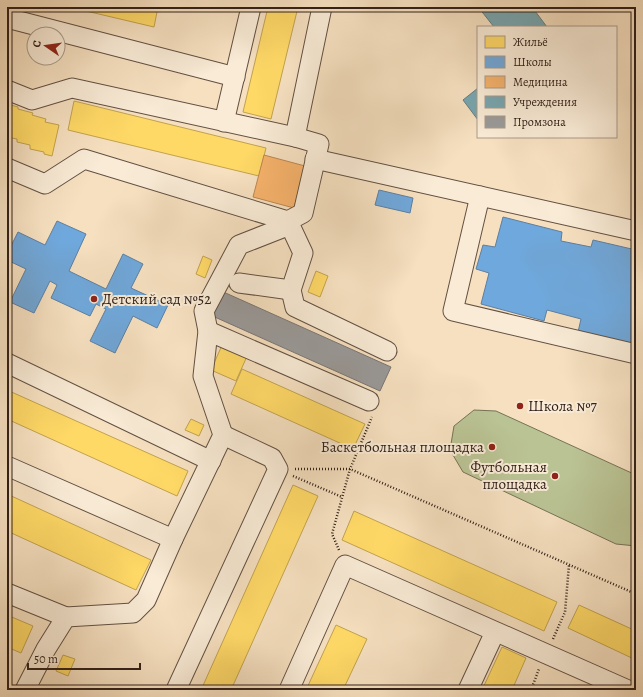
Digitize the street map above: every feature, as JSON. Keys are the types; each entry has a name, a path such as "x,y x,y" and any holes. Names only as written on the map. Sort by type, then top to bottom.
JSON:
{"lane":[{"path":"224,122 251,7"},
{"path":"295,137 322,7"},
{"path":"7,18 235,77"},
{"path":"7,90 32,100 72,88 295,137 319,144 303,213 289,223 239,245 204,311 208,331 203,376 224,435 272,458 278,469 176,690"},
{"path":"7,168 45,184 84,159 289,223 303,253 291,290 295,307 387,351"},
{"path":"315,159 636,231"},
{"path":"480,196 453,311 636,354"},
{"path":"239,283 291,290"},
{"path":"208,331 369,401"},
{"path":"7,363 211,461"},
{"path":"7,592 66,617 133,613 146,600 173,539 224,435"},
{"path":"7,466 173,539"},
{"path":"290,690 345,565 628,690"},
{"path":"25,690 46,649 66,617"},
{"path":"468,690 495,632"}],"path":[{"path":"345,565 332,534 350,469 375,411 369,401"},
{"path":"278,469 350,469 636,594"},
{"path":"278,469 342,497"},
{"path":"531,690 566,612 569,565"}],"green space":[{"path":"474,410 496,411 636,475 636,546 616,544 463,472 450,450 454,426"}],"building: Жильё":[{"path":"69,7 158,7 154,27"},
{"path":"268,7 298,7 271,119 243,112"},
{"path":"74,101 266,148 259,176 68,130"},
{"path":"7,104 33,113 32,115 46,119 45,122 59,125 52,156 44,154 44,152 30,149 30,145 17,142 17,139 7,137"},
{"path":"203,256 212,260 205,278 196,274"},
{"path":"316,271 328,276 320,297 308,292"},
{"path":"223,343 248,354 236,381 211,370"},
{"path":"242,369 365,424 353,449 231,394"},
{"path":"7,390 188,471 177,496 7,419"},
{"path":"191,419 204,425 199,436 185,430"},
{"path":"293,485 318,496 231,690 201,690"},
{"path":"7,494 151,560 136,590 7,531"},
{"path":"354,511 557,602 544,631 342,540"},
{"path":"579,605 636,631 636,660 568,628"},
{"path":"7,615 33,626 21,653 7,647"},
{"path":"336,625 367,639 343,690 306,690"},
{"path":"502,647 526,658 512,690 482,690"},
{"path":"63,655 75,659 68,676 56,671"}],"building: Школы":[{"path":"379,190 413,198 410,213 375,205"},
{"path":"503,217 562,232 561,241 591,247 593,240 636,250 636,347 578,332 581,319 547,310 544,321 481,304 489,273 476,269 483,245 495,247"},
{"path":"57,221 86,234 69,271 106,289 123,254 143,264 131,288 168,305 157,328 133,316 115,353 90,341 106,309 96,304 90,316 51,298 57,285 50,281 34,313 10,302 26,269 7,260 7,254 18,232 45,245"}],"building: Медицина":[{"path":"264,155 305,166 294,208 253,197"}],"building: Учреждения":[{"path":"532,7 546,26 493,26 479,8"},
{"path":"477,89 477,119 463,100"}],"building: Промзона":[{"path":"219,290 391,367 380,391 208,314"}],"place":[{"name":"Детский сад №52","path":"94,299"},
{"name":"Школа №7","path":"520,406"},
{"name":"Баскетбольная площадка","path":"492,447"},
{"name":"Футбольная площадка","path":"555,476"}]}
